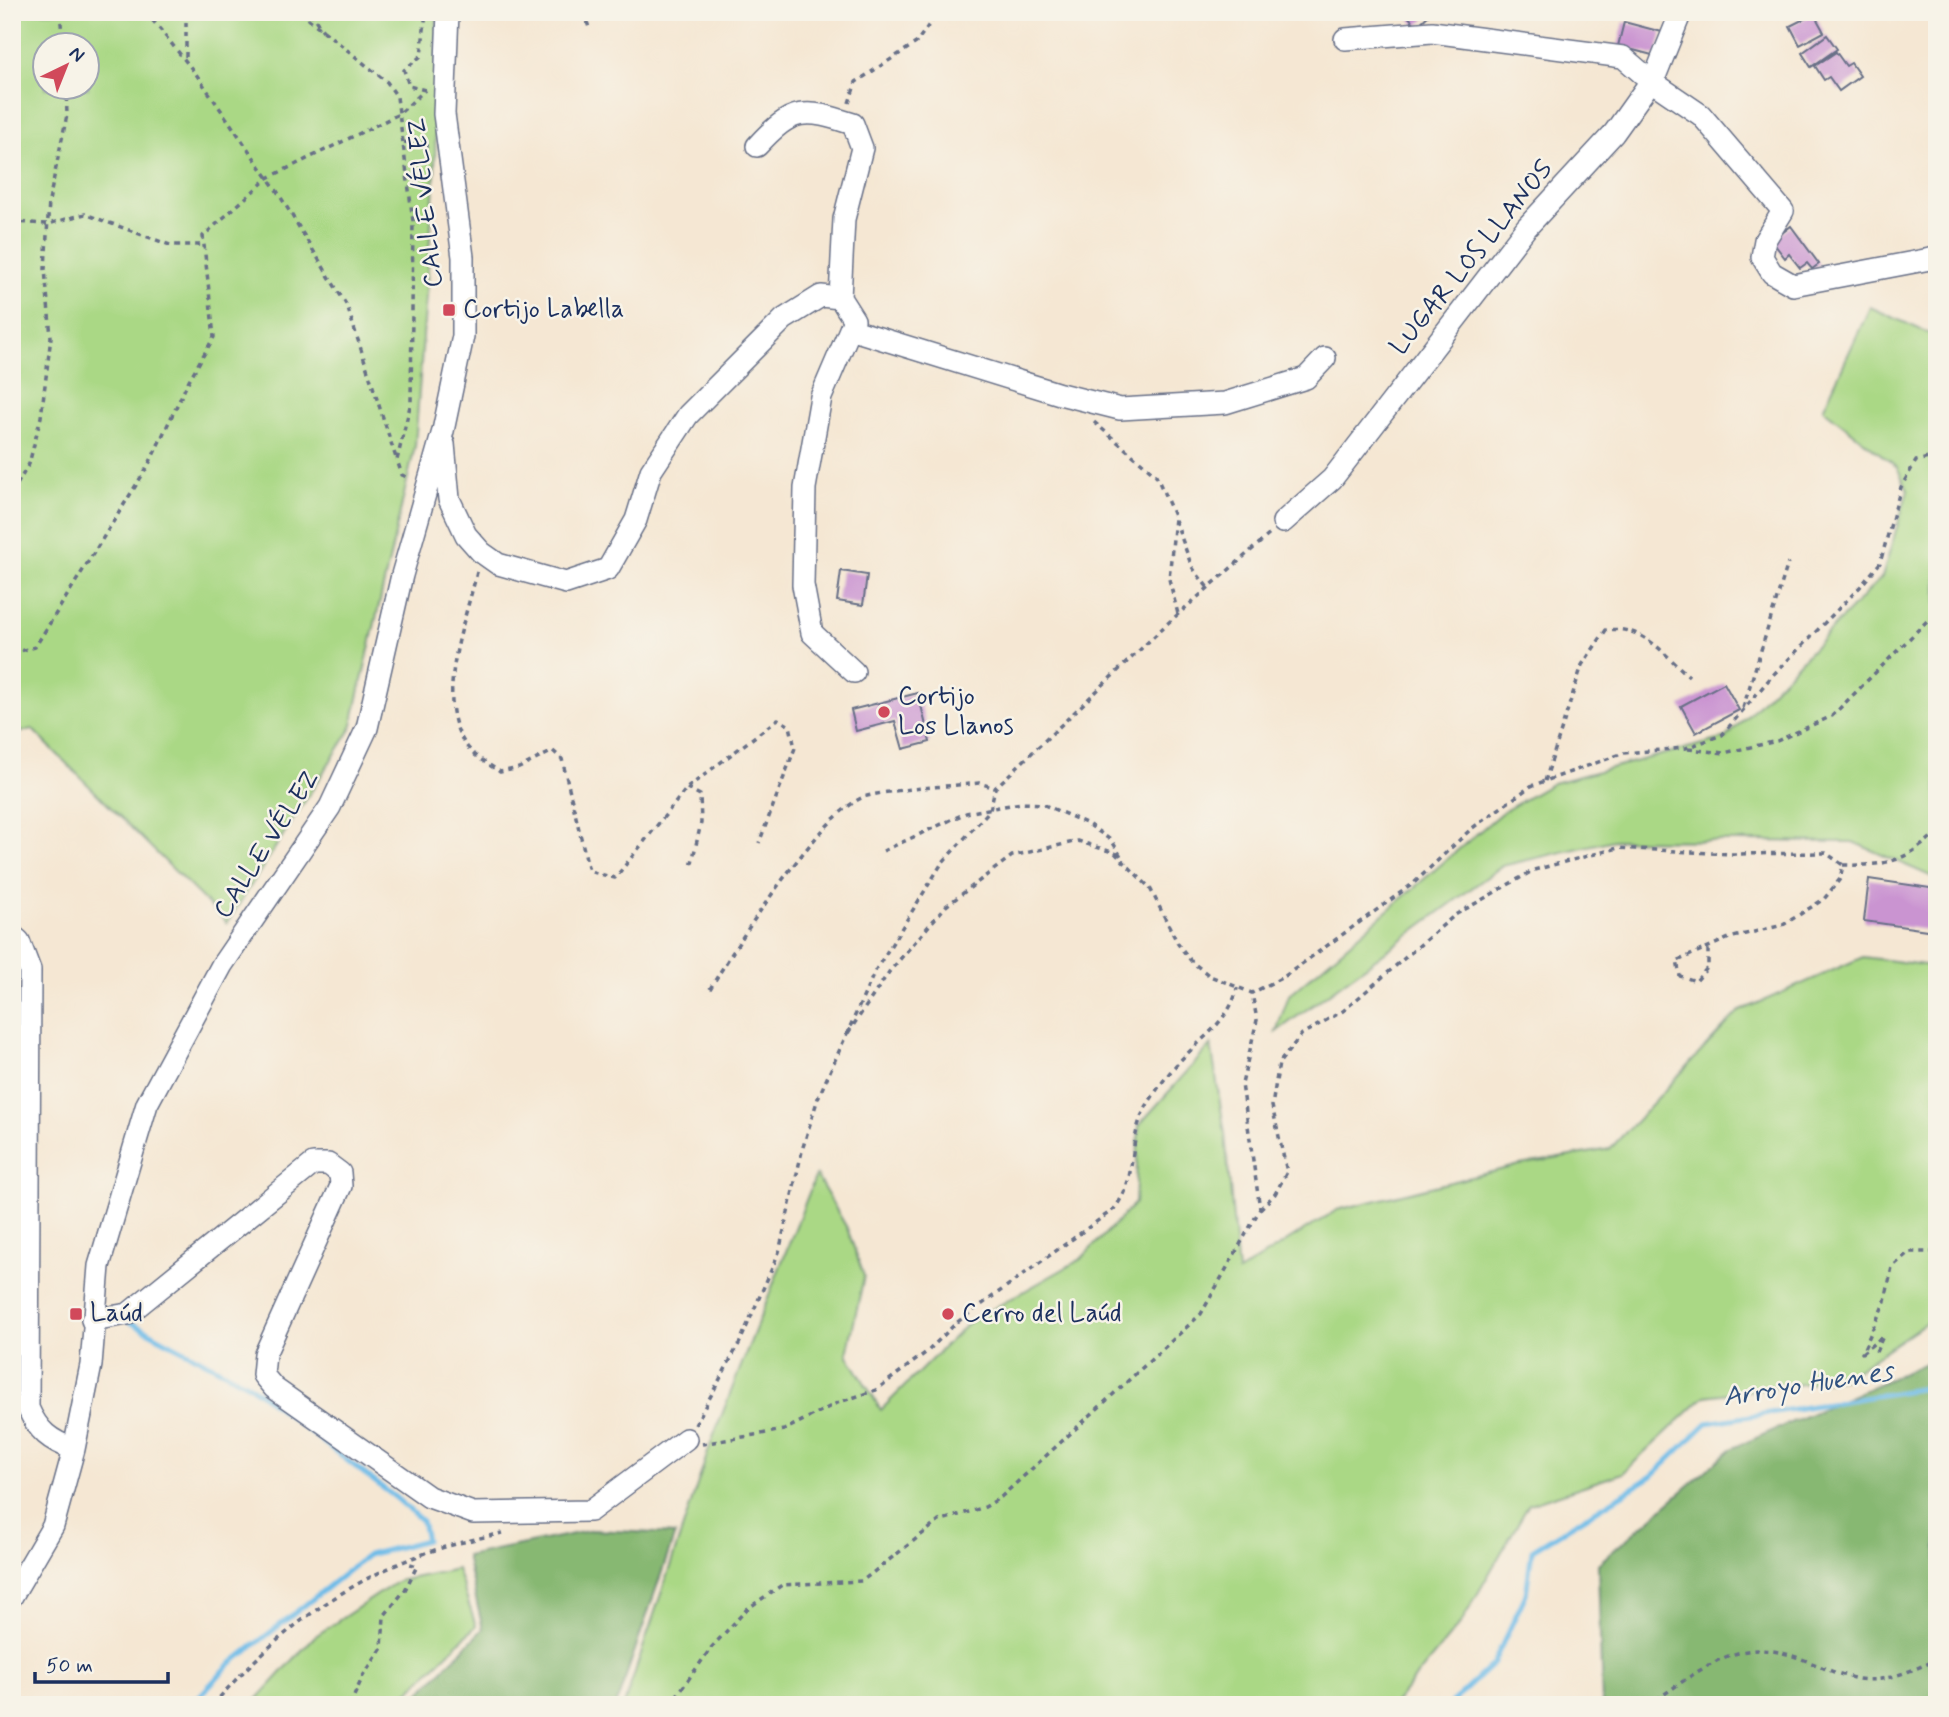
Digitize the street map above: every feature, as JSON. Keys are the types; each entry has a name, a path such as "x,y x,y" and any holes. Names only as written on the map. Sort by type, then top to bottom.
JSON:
{"street":[{"name":"CALLE VÉLEZ","path":"12,1596 52,1526 74,1449 91,1365 92,1320 99,1266 147,1104 222,965 330,807 367,728 402,575 443,431 463,336 463,257 449,148 435,92 448,12"},
{"name":"LUGAR LOS LLANOS","path":"1283,522 1332,479 1526,228 1614,133 1651,81 1681,12"},
{"path":"1345,39 1432,32 1623,57 1651,81 1701,115 1783,211 1765,240 1762,257 1772,273 1793,285 1930,260 1937,261"},
{"path":"757,146 780,121 814,111 853,124 862,148 844,219 840,298 854,320 821,397 805,488 803,585 812,634 854,672"},
{"path":"443,431 449,499 466,535 481,552 498,564 566,583 608,569 636,520 651,471 688,415 784,319 821,296 840,298"},
{"path":"850,329 1060,394 1120,408 1225,403 1306,378 1325,358"},
{"path":"12,935 19,941 30,970 28,1408 34,1434 74,1449"},
{"path":"92,1320 128,1314 313,1164 328,1164 340,1173 341,1186 265,1354 263,1375 274,1388 429,1497 473,1513 590,1511 685,1439"}],"path":[{"path":"60,12 62,32"},
{"path":"146,12 186,62 268,178 348,306 402,475 428,485"},
{"path":"186,12 186,62"},
{"path":"300,12 387,82 397,97 414,221 411,402 397,460"},
{"path":"310,12 327,35"},
{"path":"426,12 421,56 404,70 409,86 435,92"},
{"path":"584,12 590,31"},
{"path":"853,124 845,112 856,82 916,43 938,12"},
{"path":"12,653 35,647 89,564 117,512 148,466 189,380 215,337 203,236 268,178 399,114 435,92"},
{"path":"12,493 29,464 41,417 51,337 45,269 49,201 67,115 67,102"},
{"path":"404,142 449,148"},
{"path":"12,222 48,224 85,214 170,245 204,245"},
{"path":"1092,421 1156,475 1192,567 1208,588"},
{"path":"1686,748 1722,735 1880,562 1901,487 1916,461 1937,456"},
{"path":"1174,518 1169,579 1178,614"},
{"path":"1237,988 1234,1003 1219,1023 1175,1066 1146,1108 1137,1125 1132,1174 1123,1198 1114,1209 956,1323 928,1351 876,1390 836,1403 784,1430 695,1445 685,1439 704,1412 740,1342 779,1252 803,1147 841,1044 875,971 913,906 942,863 990,810 995,788 1178,614 1283,522"},
{"path":"481,552 449,690 455,723 472,752 500,772 519,768 553,751 562,759 589,871 615,878 687,788 778,719 790,726 795,748 759,843"},
{"path":"1742,711 1788,563"},
{"path":"841,1044 889,972 946,906 1012,856 1078,841 1115,853 1150,888 1178,944 1192,962 1210,976 1252,993 1285,976 1414,883 1471,828 1531,786 1624,753 1686,748 1724,753 1777,741 1832,716 1937,611"},
{"path":"1545,781 1583,665 1606,630 1624,628 1640,633 1689,676"},
{"path":"710,989 748,925 839,812 865,797 979,783 995,788"},
{"path":"687,788 700,795 701,823 691,867"},
{"path":"883,851 966,813 1021,803 1042,804 1088,824 1112,841 1125,863"},
{"path":"670,1705 747,1609 782,1585 862,1581 939,1521 985,1507 1000,1497 1201,1314 1260,1209 1275,1194 1287,1172 1272,1105 1279,1063 1302,1034 1343,1011 1454,915 1534,870 1618,848 1730,854 1826,853 1843,865 1890,863 1916,852 1937,832"},
{"path":"1708,949 1708,967 1696,981 1680,976 1677,961 1729,938 1783,925 1824,899 1840,879 1843,865"},
{"path":"1252,993 1257,1020 1242,1084 1260,1209"},
{"path":"1876,1352 1883,1336 1862,1353 1885,1301 1892,1267 1909,1252 1937,1252"},
{"path":"213,1705 241,1672 300,1620 363,1580 434,1550 512,1530"},
{"path":"350,1705 363,1676 382,1648 384,1616 405,1590 417,1566 405,1562"},
{"path":"1648,1705 1709,1667 1744,1651 1793,1653 1819,1667 1857,1679 1894,1678 1937,1660"}],"green space":[{"path":"12,12 437,12 435,171 415,446 351,729 227,923 32,729 12,735"},
{"path":"1870,307 1937,337 1937,879 1853,842 1614,840 1502,866 1276,1032 1289,995 1501,813 1553,783 1726,738 1882,577 1908,490 1897,467 1823,409"},
{"path":"1937,954 1937,1315 1843,1379 1705,1396 1623,1473 1529,1504 1461,1623 1393,1705 624,1705 712,1440 816,1175 847,1228 864,1276 847,1354 881,1410 968,1323 1081,1259 1135,1203 1139,1125 1211,1045 1225,1134 1238,1272 1337,1210 1520,1165 1610,1149 1738,1012 1863,957 1932,966"},
{"path":"1937,1358 1937,1705 1602,1705 1598,1564 1731,1449"},
{"path":"593,1530 675,1534 616,1705 408,1705 483,1629 466,1556"},
{"path":"457,1569 476,1626 395,1705 252,1705 314,1637 398,1581"}],"building":[{"path":"1404,12 1432,12 1417,26"},
{"path":"1814,14 1824,32 1800,45 1790,26"},
{"path":"1624,22 1662,32 1656,56 1618,46"},
{"path":"1827,35 1837,49 1811,67 1802,53"},
{"path":"1836,52 1846,66 1851,63 1860,76 1839,91 1829,77 1824,80 1815,66"},
{"path":"1791,226 1819,264 1812,269 1807,263 1800,268 1789,254 1785,258 1772,241"},
{"path":"841,571 867,575 863,605 837,601"},
{"path":"1724,683 1739,710 1696,733 1681,706"},
{"path":"918,693 930,742 903,749 895,721 856,731 851,710"},
{"path":"1869,879 1937,889 1934,931 1864,921"}],"waterway":[{"path":"128,1321 249,1385 396,1498 422,1521 426,1540 368,1555 228,1666 191,1705"},
{"name":"Arroyo Huenes","path":"1449,1705 1493,1664 1526,1594 1532,1550 1652,1476 1707,1423 1937,1386"}],"place":[{"name":"Cortijo Labella","path":"449,310"},
{"name":"Cortijo Los Llanos","path":"884,712"},
{"name":"Laúd","path":"76,1314"},
{"name":"Cerro del Laúd","path":"948,1314"}]}
